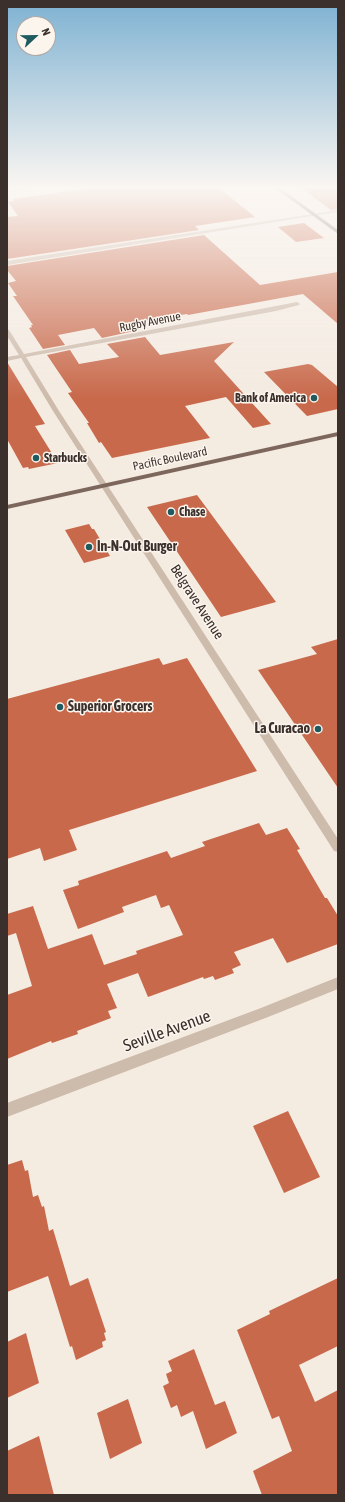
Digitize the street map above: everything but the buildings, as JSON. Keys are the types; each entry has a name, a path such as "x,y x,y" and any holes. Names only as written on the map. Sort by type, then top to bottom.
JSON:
{"main road":[{"name":"Pacific Boulevard","path":"7,507 338,434"}],"street":[{"path":"7,263 38,258"},
{"name":"Rugby Avenue","path":"7,359 276,310 298,304"},
{"name":"Belgrave Avenue","path":"7,331 338,848"},
{"name":"Seville Avenue","path":"7,1110 264,1013 338,983"}],"place":[{"name":"Bank of America","path":"314,398"},
{"name":"Starbucks","path":"36,458"},
{"name":"Chase","path":"171,512"},
{"name":"In-N-Out Burger","path":"89,547"},
{"name":"Superior Grocers","path":"60,707"},
{"name":"La Curacao","path":"318,729"}]}
